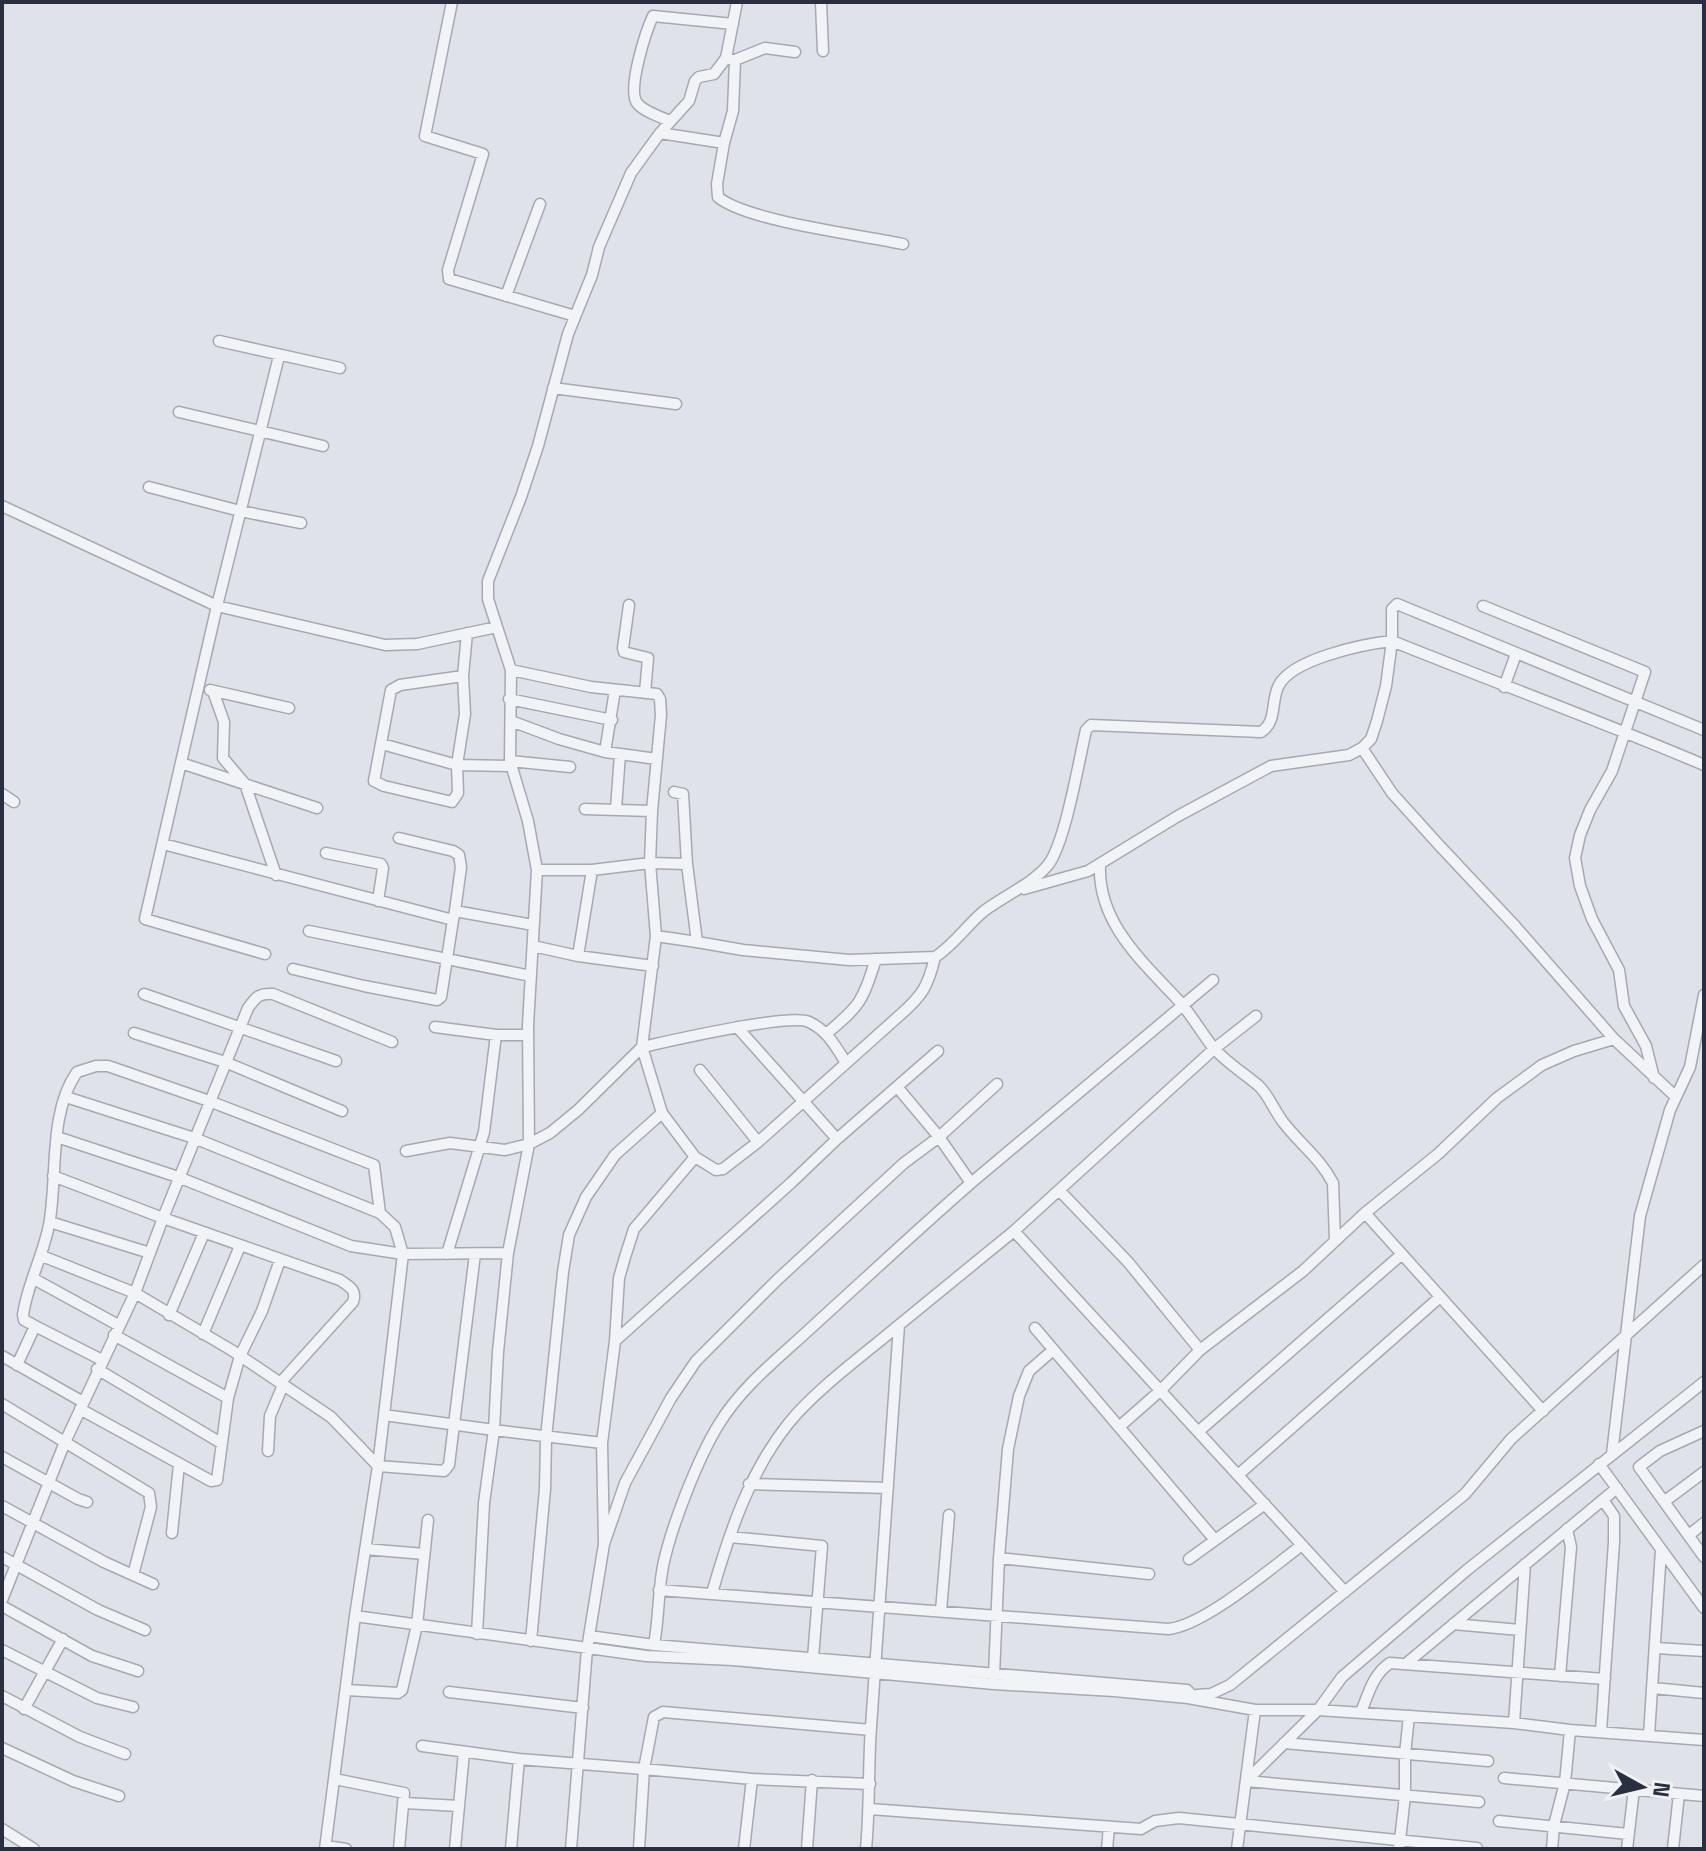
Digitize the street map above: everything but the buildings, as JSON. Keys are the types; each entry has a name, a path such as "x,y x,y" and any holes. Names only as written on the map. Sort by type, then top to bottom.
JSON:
{"street":[{"path":"452,2 425,136 483,154 448,270 449,279 575,316"},
{"path":"737,2 731,59 733,111 724,143 717,184 718,197 729,206 903,244"},
{"path":"821,2 823,51"},
{"path":"670,121 638,106 634,96 636,74 653,16 733,24"},
{"path":"477,1634 484,1503 494,1430 508,1253 529,1144 528,1035 537,870 528,821 511,763 511,670 490,604 488,581 521,497 599,247 631,173 660,133 689,101 699,77 714,74 731,59 765,48 795,52"},
{"path":"660,133 724,143"},
{"path":"506,296 540,204"},
{"path":"219,341 340,368"},
{"path":"265,954 145,919 217,606 279,356"},
{"path":"553,388 676,404"},
{"path":"179,412 323,446"},
{"path":"149,487 301,523"},
{"path":"2,506 217,606 385,645 403,646 497,627"},
{"path":"1014,891 1088,871 1178,816 1271,766 1349,755 1362,748 1371,739 1386,686 1392,641 1392,609 1397,604 1704,730"},
{"path":"629,605 623,648 624,652 648,658 645,693"},
{"path":"1483,606 1645,672 1612,771 1590,810 1575,858 1580,886 1592,919 1619,970 1624,1006 1646,1046 1654,1078"},
{"path":"463,676 400,685 391,690 374,781 452,802 458,793 457,765 465,714 463,676 467,633"},
{"path":"656,936 849,960 935,957 970,923 1032,881 1057,851 1086,730 1091,725 1261,732 1272,722 1277,689 1284,678 1328,654 1392,641 1704,765"},
{"path":"1504,687 1516,654"},
{"path":"511,670 615,690 657,694 660,699 650,863 656,936 642,1047 662,1113 695,1157 716,1170 723,1169 758,1142 918,999 929,983 935,957"},
{"path":"199,688 289,708"},
{"path":"605,752 615,690"},
{"path":"213,691 224,722 223,758 245,784 276,875"},
{"path":"509,699 612,720"},
{"path":"511,721 605,752 657,759"},
{"path":"382,744 457,765 511,763 570,767"},
{"path":"1362,748 1392,793 1614,1039 1676,1097"},
{"path":"616,809 620,754"},
{"path":"181,763 317,808"},
{"path":"674,792 683,794 687,864 697,942"},
{"path":"2,794 14,802"},
{"path":"585,809 652,811"},
{"path":"293,969 437,1000 441,997 461,867 459,855 399,838"},
{"path":"163,844 378,901 454,916 533,925"},
{"path":"326,853 381,864 378,901"},
{"path":"537,870 592,870 650,863 687,864"},
{"path":"1100,864 1102,897 1129,947 1183,1006 1214,1049 1261,1089 1285,1125 1329,1175 1333,1183 1335,1240"},
{"path":"578,956 592,870"},
{"path":"309,931 531,976"},
{"path":"533,946 578,956 653,966"},
{"path":"826,1034 861,1002 876,959"},
{"path":"654,1645 660,1609 659,1590 667,1551 686,1494 719,1423 756,1379 879,1263 1213,980"},
{"path":"2,1600 65,1442 135,1293 209,1101 256,997 262,993 273,994 392,1042"},
{"path":"144,994 336,1061"},
{"path":"1612,1454 1640,1216 1670,1110 1690,1067 1704,995"},
{"path":"712,1593 749,1484 788,1424 899,1325 1014,1231 1214,1049 1256,1016"},
{"path":"406,1151 450,1143 505,1150 529,1144 550,1133 578,1110 642,1047 737,1027 804,1020 826,1034 846,1063"},
{"path":"435,1027 496,1035 528,1035"},
{"path":"737,1027 837,1139"},
{"path":"134,1033 225,1062 342,1111"},
{"path":"447,1254 484,1132 496,1035"},
{"path":"1119,1427 1200,1350 1280,1290 1365,1213 1438,1154 1497,1098 1542,1065 1614,1039"},
{"path":"615,1341 938,1051"},
{"path":"221,1443 24,1320 50,1222 57,1137 66,1097 77,1072 108,1066 209,1101 374,1165 380,1213"},
{"path":"700,1070 758,1142"},
{"path":"571,1849 587,1649 604,1544 625,1483 671,1398 696,1361 777,1280 904,1163 939,1137 997,1084"},
{"path":"898,1088 939,1137 971,1183"},
{"path":"66,1097 194,1138 380,1213 395,1227 403,1254 378,1466 355,1616 326,1847 346,1849"},
{"path":"531,1641 545,1489 546,1438 569,1235 586,1197 615,1155 662,1113"},
{"path":"57,1137 178,1177 351,1246 403,1254 508,1253"},
{"path":"604,1544 602,1443 615,1341 619,1278 634,1229 695,1157"},
{"path":"53,1176 340,1280 355,1294 353,1302 281,1384 270,1416 268,1451"},
{"path":"1059,1190 1128,1262 1200,1350"},
{"path":"1365,1213 1543,1411"},
{"path":"50,1222 150,1253"},
{"path":"1014,1231 1345,1592"},
{"path":"169,1315 204,1233"},
{"path":"203,1334 240,1246"},
{"path":"42,1256 135,1293 240,1356 331,1417 378,1466 439,1471 448,1469 475,1254"},
{"path":"1199,1431 1402,1254"},
{"path":"2,1356 179,1464 211,1481 217,1480 228,1398 240,1356 262,1311 280,1260"},
{"path":"1189,1697 1211,1694 1230,1685 1465,1494 1511,1439 1704,1265"},
{"path":"34,1279 228,1398"},
{"path":"1238,1475 1440,1297"},
{"path":"866,1849 871,1730 899,1325"},
{"path":"17,1365 35,1326"},
{"path":"1035,1328 1215,1540"},
{"path":"994,1675 1008,1449 1019,1396 1029,1371 1053,1350"},
{"path":"1246,1781 1318,1710 1342,1677 1467,1570 1704,1382"},
{"path":"2,1404 149,1493 152,1497 151,1507 133,1575"},
{"path":"384,1415 602,1443"},
{"path":"1704,1427 1660,1451 1639,1467 1704,1557"},
{"path":"2,1457 87,1502"},
{"path":"172,1533 179,1464"},
{"path":"1599,1464 1704,1608"},
{"path":"1665,1501 1704,1472"},
{"path":"749,1484 888,1488"},
{"path":"1408,1662 1617,1488"},
{"path":"1601,1731 1614,1516 1603,1500"},
{"path":"1189,1559 1265,1504"},
{"path":"2,1506 153,1584"},
{"path":"941,1611 949,1515"},
{"path":"347,1690 398,1693 402,1690 417,1625 428,1520"},
{"path":"1689,1535 1704,1523"},
{"path":"1560,1676 1571,1547 1567,1529"},
{"path":"730,1537 822,1546 813,1658"},
{"path":"659,1590 1176,1629 1206,1614 1302,1545"},
{"path":"365,1549 424,1554"},
{"path":"1649,1735 1661,1550"},
{"path":"2,1557 98,1610 145,1630"},
{"path":"999,1558 1149,1574"},
{"path":"1514,1723 1525,1564"},
{"path":"2,1606 92,1656 138,1671"},
{"path":"355,1616 587,1649 1135,1684 1184,1689 1189,1691 1189,1697"},
{"path":"1453,1624 1520,1630"},
{"path":"589,1636 654,1645 813,1658 877,1668 1189,1697 1255,1710 1361,1712 1704,1740"},
{"path":"24,1709 63,1639"},
{"path":"1656,1648 1704,1651"},
{"path":"2,1650 97,1698 133,1707"},
{"path":"1361,1712 1381,1668 1390,1663 1605,1679"},
{"path":"1653,1688 1704,1693"},
{"path":"449,1692 583,1708"},
{"path":"2,1696 80,1737 125,1754"},
{"path":"1237,1849 1255,1710"},
{"path":"639,1849 644,1769 654,1717 663,1712 871,1730"},
{"path":"1400,1844 1409,1716"},
{"path":"1552,1849 1554,1825 1565,1783 1570,1730"},
{"path":"1284,1743 1488,1761"},
{"path":"422,1746 577,1765 752,1779 870,1784"},
{"path":"2,1748 73,1781 119,1796"},
{"path":"455,1849 464,1752"},
{"path":"511,1849 519,1759"},
{"path":"1504,1778 1704,1796"},
{"path":"335,1779 401,1791 405,1795 399,1849"},
{"path":"744,1849 752,1779"},
{"path":"807,1849 812,1780"},
{"path":"1246,1781 1479,1802"},
{"path":"1627,1849 1634,1789"},
{"path":"1673,1849 1679,1794"},
{"path":"405,1803 459,1806"},
{"path":"870,1809 1141,1829 1155,1821 1179,1818 1400,1844 1477,1848"},
{"path":"1499,1821 1628,1834"},
{"path":"1107,1849 1109,1827"},
{"path":"2,1829 34,1849"}]}
